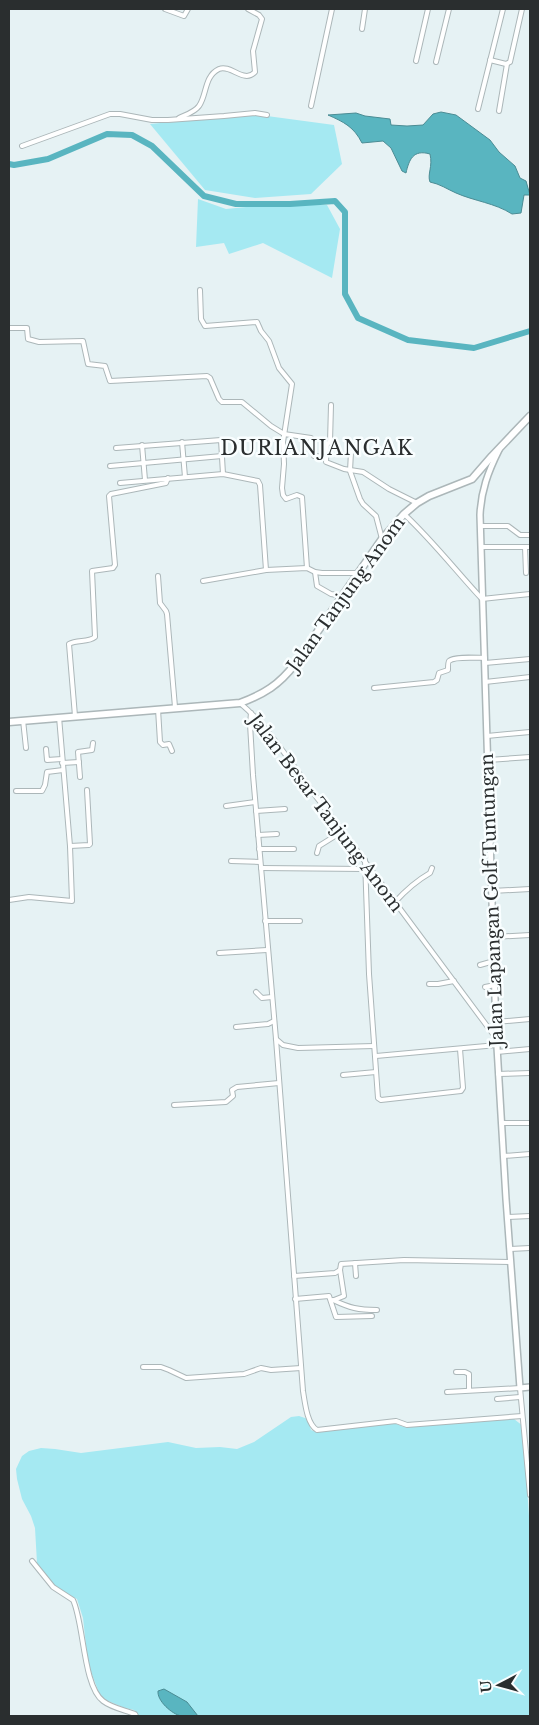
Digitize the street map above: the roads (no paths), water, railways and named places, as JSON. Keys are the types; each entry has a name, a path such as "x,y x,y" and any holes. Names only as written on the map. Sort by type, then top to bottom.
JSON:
{"main road":[{"name":"Jalan Lapangan Golf Tuntungan","path":"499,450 530,416"},
{"name":"Jalan Tanjung Anom","path":"240,703 273,687 286,676 382,539 404,514 417,503 437,492 472,479 499,450"},
{"name":"Jalan Besar Tanjung Anom","path":"9,722 240,703"}],"street":[{"path":"165,9 184,16 188,9"},
{"path":"178,119 196,110 209,79 218,70 224,68 246,76 253,75 256,72 253,51 262,19 248,9"},
{"path":"311,106 332,9"},
{"path":"362,29 365,9"},
{"path":"416,61 428,9"},
{"path":"436,62 449,9"},
{"path":"478,109 503,9"},
{"path":"499,111 507,64 510,61 522,9"},
{"path":"490,60 507,64"},
{"path":"22,146 110,114 152,120 255,113 267,115"},
{"path":"200,290 201,319 205,326 253,321 259,324 261,331 269,341 279,368 292,384 284,434 283,495 287,499 297,495 302,496 307,568"},
{"path":"9,328 27,328 28,339 39,342 83,340 88,364 105,366 110,381 207,376 210,378 222,402 242,402 271,426 284,434 311,438 314,456 325,458"},
{"path":"331,405 330,442 327,444 325,458 327,463 350,471 363,472 389,489 417,503"},
{"path":"116,448 221,440 222,474"},
{"path":"182,442 184,476"},
{"path":"142,445 146,480"},
{"name":"Jalan Lapangan Golf Tuntungan","path":"499,450 488,472 482,492 480,526 498,1074 520,1388"},
{"path":"351,452 350,471 360,499 376,516 382,539"},
{"path":"110,466 222,456"},
{"path":"120,483 222,474 259,481 266,570"},
{"path":"75,716 69,646 73,642 92,640 95,637 92,571 113,568 115,565 109,496 110,494 166,483 168,478"},
{"path":"404,514 429,538 482,599 530,594"},
{"path":"480,526 508,526 520,535 530,535"},
{"path":"481,546 528,547 526,573"},
{"path":"203,581 266,570 307,568 315,572 358,572"},
{"path":"315,572 317,586 331,594 342,596"},
{"path":"158,576 160,603 167,614 175,707"},
{"path":"374,688 434,682 437,680 439,673 448,670 450,660 457,658 485,661 530,659"},
{"path":"485,682 530,677"},
{"name":"Jalan Besar Tanjung Anom","path":"240,703 251,713 365,860 497,1042"},
{"path":"158,709 160,742 163,745 169,744 172,751"},
{"path":"251,713 255,802 276,1039 295,1299 305,1406 313,1427 317,1430 396,1421 407,1425 522,1416"},
{"path":"9,900 29,898 72,900 70,846 59,717"},
{"path":"22,720 26,748"},
{"path":"487,736 530,732"},
{"path":"80,777 78,752 92,750 93,743"},
{"path":"46,749 47,760 79,762"},
{"path":"488,760 530,757"},
{"path":"16,791 42,791 45,786 47,772 63,770"},
{"path":"70,846 90,845 87,790"},
{"path":"226,806 255,802"},
{"path":"256,811 285,809"},
{"path":"317,853 319,846 343,831"},
{"path":"258,835 277,834"},
{"path":"259,849 294,849"},
{"path":"365,860 374,1046 379,1100 461,1091 463,1088 460,1049"},
{"path":"231,861 260,862"},
{"path":"261,868 364,869"},
{"path":"395,902 408,887 430,872 432,868"},
{"path":"492,891 530,889"},
{"path":"266,921 300,921"},
{"path":"494,937 530,935"},
{"path":"219,953 267,950"},
{"path":"480,965 494,961"},
{"path":"430,984 454,981"},
{"path":"485,987 495,985"},
{"path":"256,992 262,998 272,997"},
{"path":"496,1022 530,1019"},
{"path":"236,1027 268,1024 274,1020"},
{"path":"276,1039 283,1045 298,1048 374,1046"},
{"path":"376,1056 460,1049 497,1042"},
{"path":"497,1052 530,1049"},
{"path":"343,1076 376,1072"},
{"path":"498,1074 530,1073"},
{"path":"174,1105 226,1102 233,1096 232,1090 237,1087 279,1083"},
{"path":"502,1123 530,1124"},
{"path":"504,1156 530,1154"},
{"path":"507,1217 530,1216"},
{"path":"510,1249 530,1248"},
{"path":"333,1300 344,1296 340,1270 341,1264 404,1260 511,1262"},
{"path":"355,1263 356,1276"},
{"path":"294,1276 335,1273 340,1270"},
{"path":"295,1299 329,1296 345,1306 360,1310 377,1310"},
{"path":"333,1300 336,1317 372,1316"},
{"path":"142,1367 161,1367 186,1378 244,1374 261,1368 301,1368"},
{"path":"456,1372 469,1374 469,1390"},
{"path":"447,1392 530,1387"},
{"path":"520,1388 530,1495"},
{"path":"497,1399 520,1397"},
{"path":"32,1561 53,1587 73,1600 79,1617 86,1662 99,1697 110,1705 136,1716"}],"waterway":[{"path":"9,164 14,165 48,159 107,134 132,135 152,146 204,196 236,204 290,204 335,201 345,212 345,294 358,318 408,340 474,348 530,331"}],"district":[{"name":"DURIANJANGAK","path":"317,448"}]}
